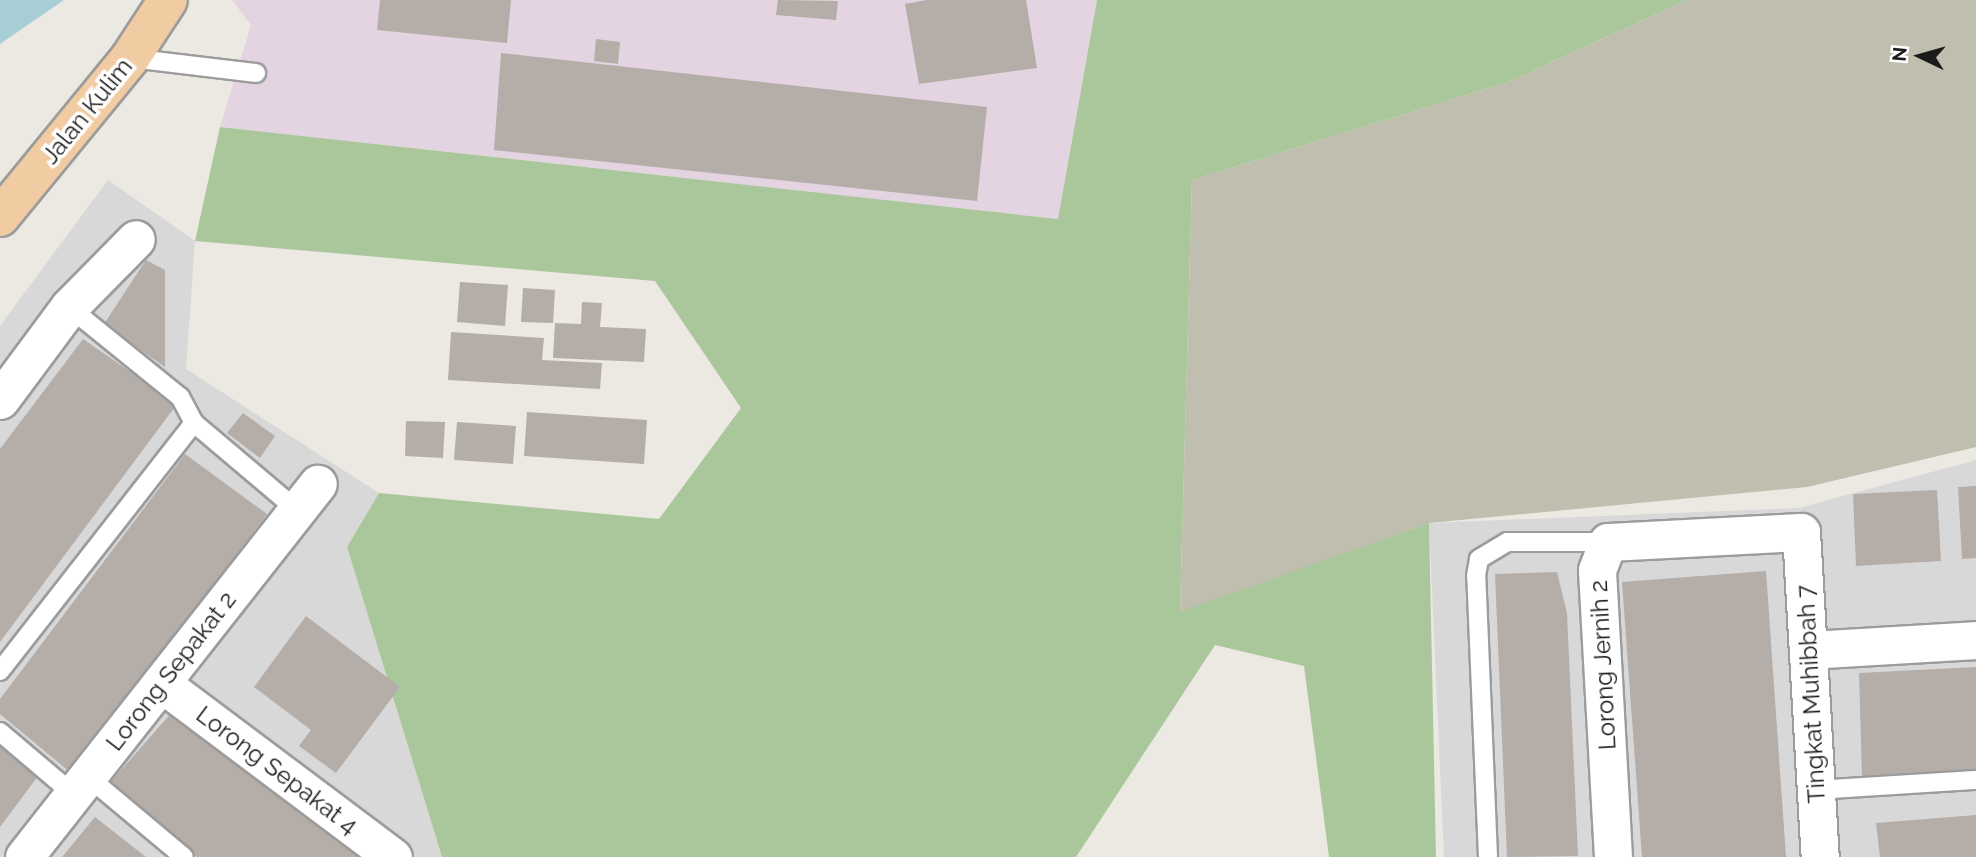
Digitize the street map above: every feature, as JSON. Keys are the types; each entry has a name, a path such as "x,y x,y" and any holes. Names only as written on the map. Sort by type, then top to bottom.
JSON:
{"main road":[{"name":"Jalan Kulim","path":"0,217 130,58 168,0"}],"street":[{"path":"0,400 69,307 136,239"},
{"name":"Lorong Sepakat 2","path":"24,857 307,497"},
{"name":"Tingkat Muhibbah 7","path":"1608,542 1801,532 1820,857"},
{"name":"Lorong Jernih 2","path":"1608,542 1597,570 1613,857"},
{"path":"1808,650 1976,640"},
{"name":"Lorong Sepakat 4","path":"161,683 393,857"}],"lane":[{"path":"130,58 256,73"},
{"path":"69,307 180,397 194,423 307,497"},
{"path":"0,671 194,423"},
{"path":"1488,857 1476,576 1479,559 1507,542 1608,542"},
{"path":"0,732 184,857"},
{"path":"1816,790 1976,780"}],"shaded area":[{"path":"232,0 1097,0 1058,219 220,127 251,25"},
{"path":"1687,0 1976,0 1976,447 1807,487 1429,523 1180,613 1192,180 1508,82"},
{"path":"108,180 195,241 186,369 379,493 347,547 442,857 0,857 0,326"},
{"path":"1976,460 1976,857 1444,857 1429,523 1799,508"}],"green space":[{"path":"1097,0 1687,0 1508,82 1192,180 1180,612 1429,523 1436,857 1329,857 1304,666 1215,645 1076,857 442,857 347,547 379,493 659,519 741,408 655,281 195,241 220,127 1058,219"}],"water":[{"path":"0,0 64,0 0,44"}],"building":[{"path":"380,0 511,0 507,43 377,30"},
{"path":"778,0 838,1 836,20 776,15"},
{"path":"926,0 1026,0 1037,68 919,84 905,4"},
{"path":"596,39 620,42 618,64 594,61"},
{"path":"501,53 987,107 977,201 494,150"},
{"path":"146,260 165,270 165,367 104,324"},
{"path":"460,282 508,285 505,326 457,322"},
{"path":"523,288 555,290 553,323 521,322"},
{"path":"582,302 602,303 600,327 646,329 644,362 553,358 555,323 581,324"},
{"path":"451,332 544,338 542,360 602,363 600,389 448,380"},
{"path":"83,339 177,404 0,642 0,449"},
{"path":"527,412 647,420 644,464 524,456"},
{"path":"243,413 275,436 260,458 227,433"},
{"path":"406,421 445,422 443,458 405,456"},
{"path":"457,422 516,426 513,464 454,460"},
{"path":"185,454 267,514 71,773 0,714 0,699"},
{"path":"1976,486 1976,558 1962,559 1958,487"},
{"path":"1937,490 1941,561 1856,566 1853,494"},
{"path":"1766,571 1786,857 1642,857 1622,582"},
{"path":"1557,572 1567,613 1578,856 1507,857 1495,574"},
{"path":"306,616 400,687 336,773 299,746 311,730 254,687"},
{"path":"1976,667 1976,769 1862,777 1859,673"},
{"path":"173,711 360,857 197,857 108,785"},
{"path":"0,745 38,776 0,827"},
{"path":"1976,815 1976,857 1880,857 1876,823"},
{"path":"95,817 146,857 62,857"}]}
